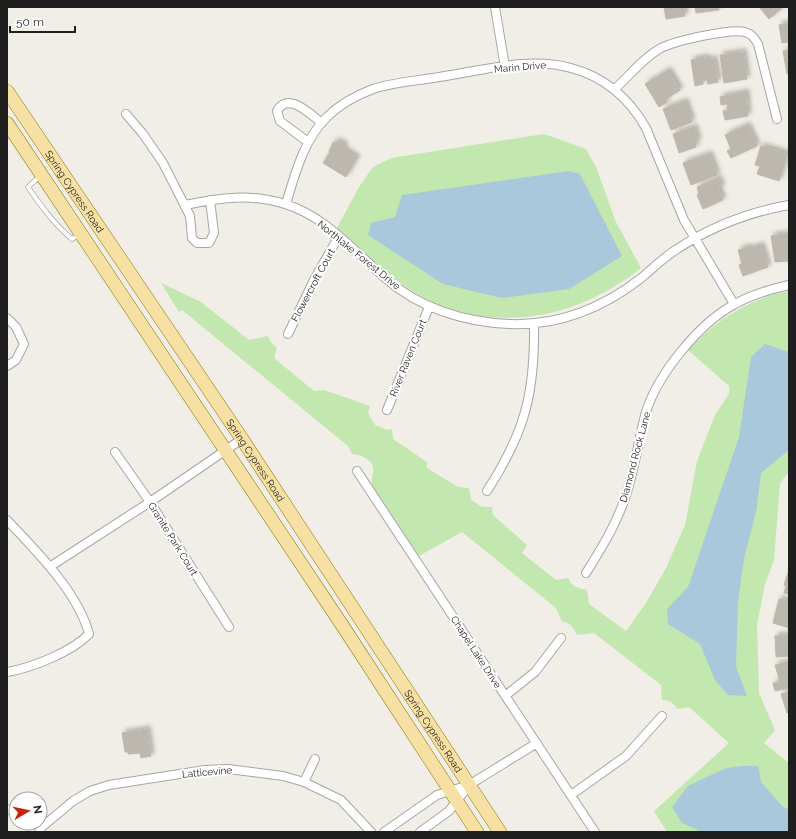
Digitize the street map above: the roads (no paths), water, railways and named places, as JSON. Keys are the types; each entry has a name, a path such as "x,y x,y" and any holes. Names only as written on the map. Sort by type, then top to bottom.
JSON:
{"main road":[{"name":"Spring Cypress Road","path":"7,91 242,439 500,832"},
{"name":"Spring Cypress Road","path":"7,123 344,628 477,832"},
{"path":"42,175 57,164"},
{"path":"344,628 360,617"}],"street":[{"path":"495,7 505,67"},
{"path":"615,89 650,55 672,43 682,40 741,31 752,35 758,44 777,119"},
{"name":"Marin Drive","path":"286,204 296,171 308,142 327,117 350,100 375,89 505,67 539,64 570,67 602,80 615,89 628,102 646,128 676,202 695,239 734,304"},
{"path":"308,142 280,121 277,111 280,105 285,102 296,104 322,123"},
{"path":"126,114 155,149 190,216 192,238 197,243 209,243 214,233 210,200"},
{"name":"Northlake Forest Drive","path":"185,205 243,196 286,204 311,216 339,236 386,280 429,307 475,321 509,324 534,324 567,319 598,306 638,280 676,250 695,239 722,225 762,209 789,205"},
{"name":"Flowercroft Court","path":"288,334 315,278 339,236"},
{"name":"Diamond Rock Lane","path":"586,573 614,525 626,497 647,411 666,372 678,354 698,333 734,304 758,294 789,285"},
{"name":"River Raven Court","path":"387,410 429,307"},
{"path":"7,318 16,327 24,344 16,360 7,366"},
{"path":"487,491 503,466 519,434 524,419 532,379 534,324"},
{"path":"51,566 150,502 242,439"},
{"name":"Granite Park Court","path":"115,452 150,502 230,627"},
{"name":"Chapel Lake Drive","path":"357,471 595,832"},
{"path":"7,520 51,566 85,619 89,634 81,642 44,660 7,672"},
{"path":"505,696 535,672 561,638"},
{"path":"571,795 626,756 662,716"},
{"path":"420,832 449,811 454,796 537,743"},
{"path":"304,782 315,759"},
{"name":"Latticevine","path":"48,821 73,801 90,791 109,785 205,770 228,769 283,776 304,782 341,800 371,832"},
{"path":"384,832 437,796 454,796"}],"lane":[{"path":"42,175 28,187 58,227 72,239 81,234"}],"water":[{"path":"569,171 580,174 622,256 569,289 502,298 443,284 368,235 371,223 395,217 402,195"},
{"path":"765,344 789,352 789,450 761,473 756,512 744,558 738,602 736,667 747,696 728,695 715,680 700,644 668,624 667,609 688,587 739,437 751,357"},
{"path":"758,766 761,782 782,806 789,810 789,832 702,832 682,823 672,807 688,786 726,768"}]}
